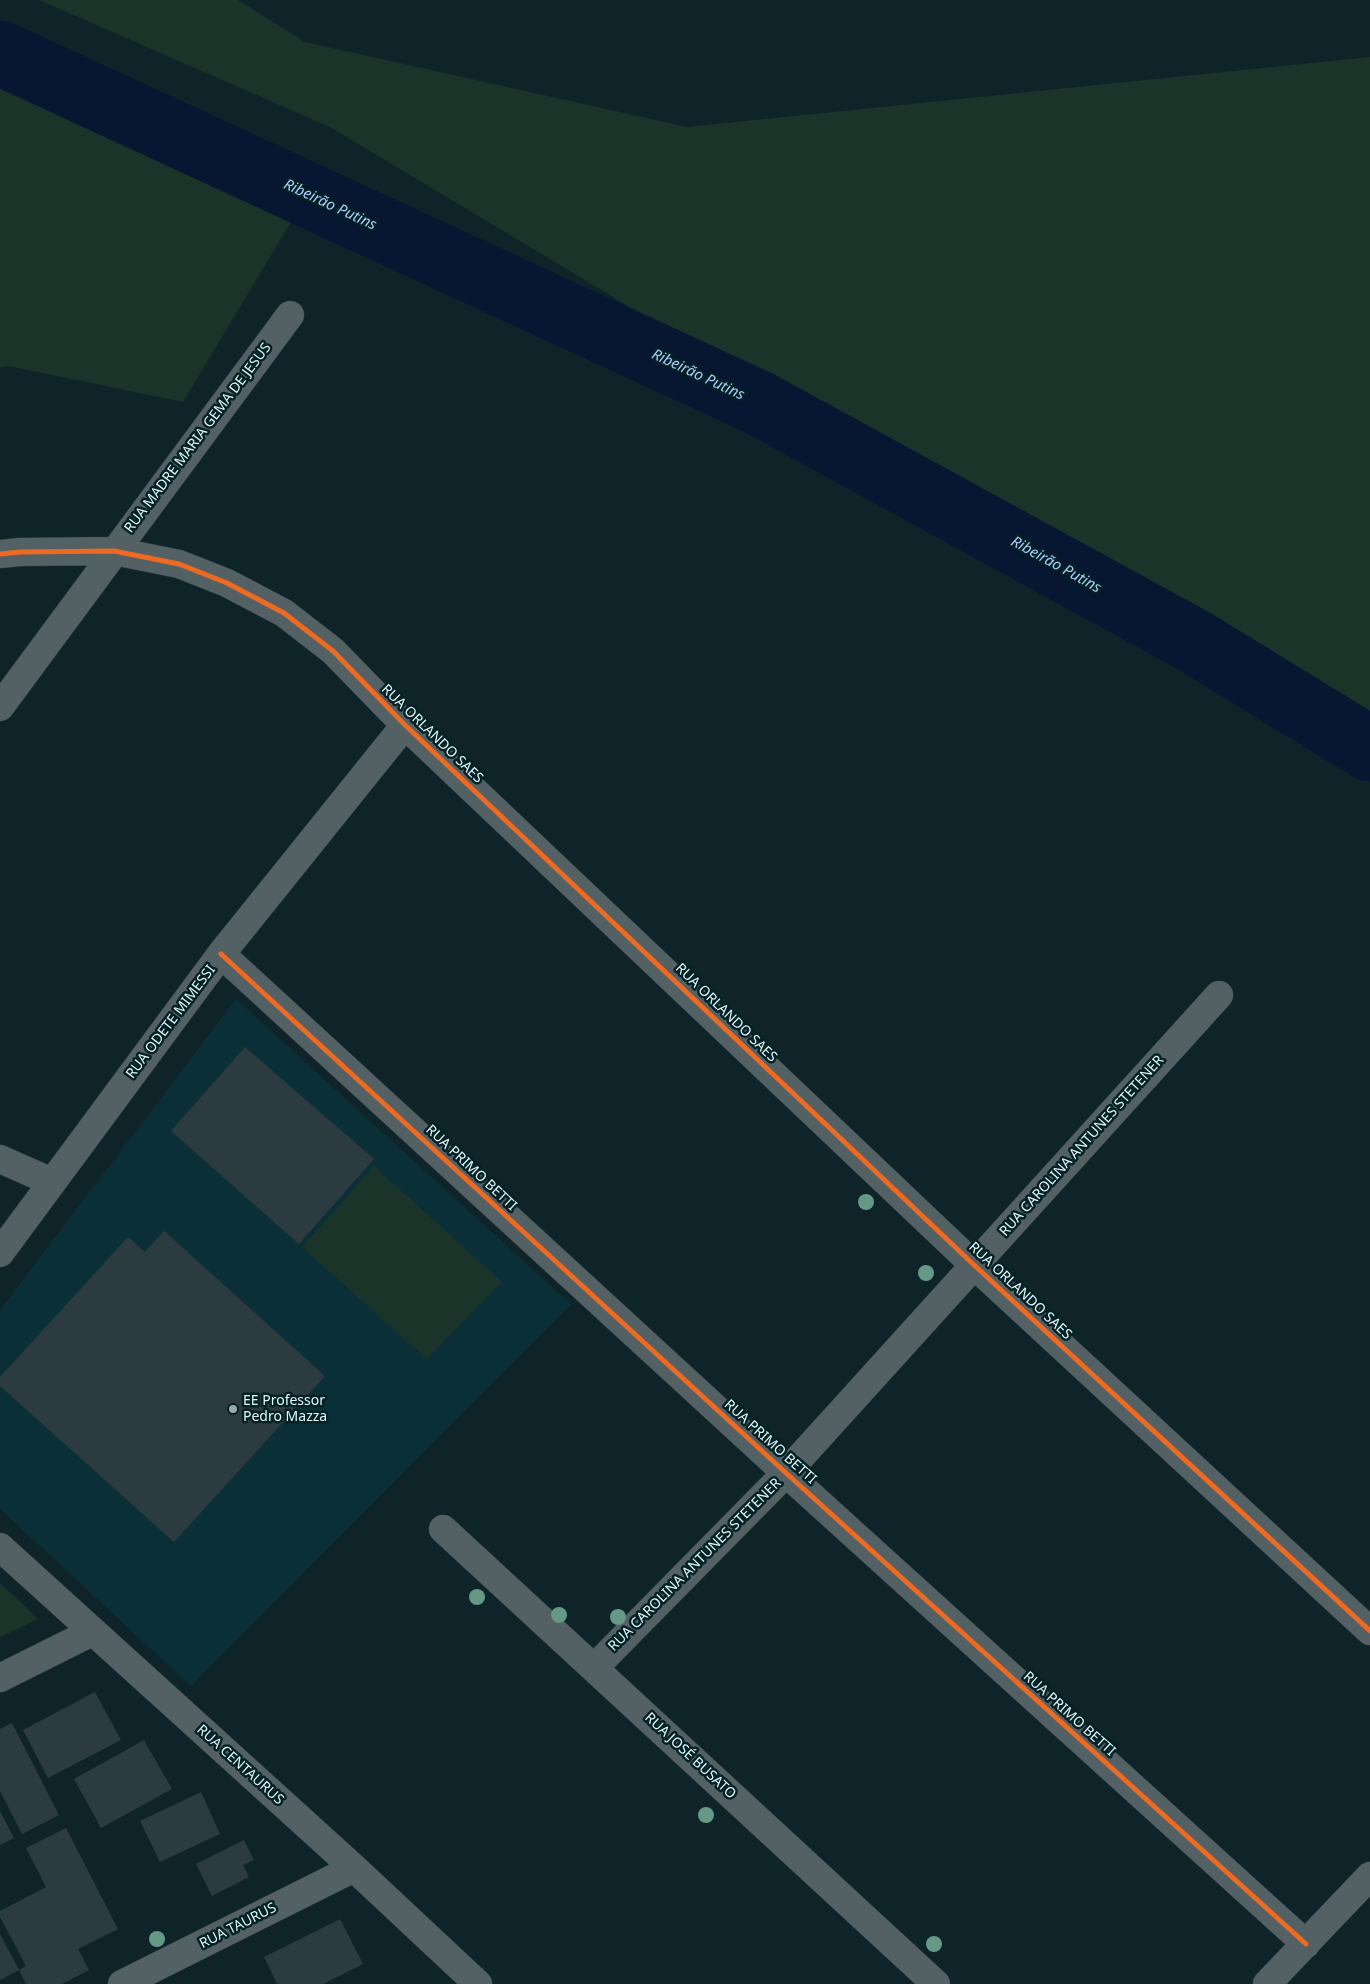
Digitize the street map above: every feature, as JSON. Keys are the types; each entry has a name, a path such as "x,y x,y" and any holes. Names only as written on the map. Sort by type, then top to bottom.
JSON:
{"street":[{"name":"RUA MADRE MARIA GEMA DE JESUS","path":"0,707 290,315"},
{"name":"RUA ORLANDO SAES","path":"0,554 20,552 114,552 179,564 227,583 284,613 333,651 406,725 974,1265 1370,1631"},
{"name":"RUA ODETE MIMESSI","path":"0,1253 221,954 406,725"},
{"name":"RUA PRIMO BETTI","path":"221,954 786,1473 1306,1944"},
{"name":"RUA CAROLINA ANTUNES STETENER","path":"594,1668 786,1473 1219,995"},
{"path":"0,1159 52,1182"},
{"name":"RUA JOSÉ BUSATO","path":"443,1529 936,1984"},
{"name":"RUA CENTAURUS","path":"0,1547 354,1868 478,1984"},
{"path":"0,1678 92,1632"},
{"name":"RUA TAURUS","path":"122,1984 354,1868"},
{"path":"1267,1984 1370,1876"}],"shaded area":[{"name":"EE Professor Pedro Mazza","path":"236,999 571,1304 191,1686 0,1509 0,1310"}],"green space":[{"path":"39,0 238,0 305,42 687,127 1370,57 1370,751 330,127"},
{"path":"0,82 294,217 183,402 9,366 0,367"},
{"path":"374,1166 502,1282 427,1359 302,1247"},
{"path":"0,1583 38,1619 0,1637"}],"building":[{"path":"245,1047 374,1159 299,1244 171,1131"},
{"path":"164,1231 325,1376 174,1542 0,1386 0,1377 128,1237 145,1252"},
{"path":"95,1692 121,1740 48,1778 23,1730"},
{"path":"12,1723 59,1815 22,1834 0,1791 0,1729"},
{"path":"144,1740 172,1789 101,1828 74,1779"},
{"path":"201,1792 220,1834 160,1862 140,1821"},
{"path":"0,1811 14,1838 0,1845"},
{"path":"66,1828 118,1929 78,1949 89,1970 62,1984 26,1984 19,1970 26,1966 0,1917 0,1911 46,1887 26,1848"},
{"path":"244,1840 254,1860 243,1865 249,1877 212,1896 196,1864"},
{"path":"340,1919 363,1964 323,1984 277,1984 264,1957"},
{"path":"0,1934 19,1970 0,1980"}],"waterway":[{"name":"Ribeirão Putins","path":"0,53 759,403 1194,641 1370,749"}],"cycle path":[{"path":"0,554 114,551 179,564 227,583 284,613 333,651 405,725 974,1265 1370,1631"},
{"path":"221,954 786,1473 1306,1944"}],"place":[{"name":"EE Professor Pedro Mazza","path":"233,1409"}]}
